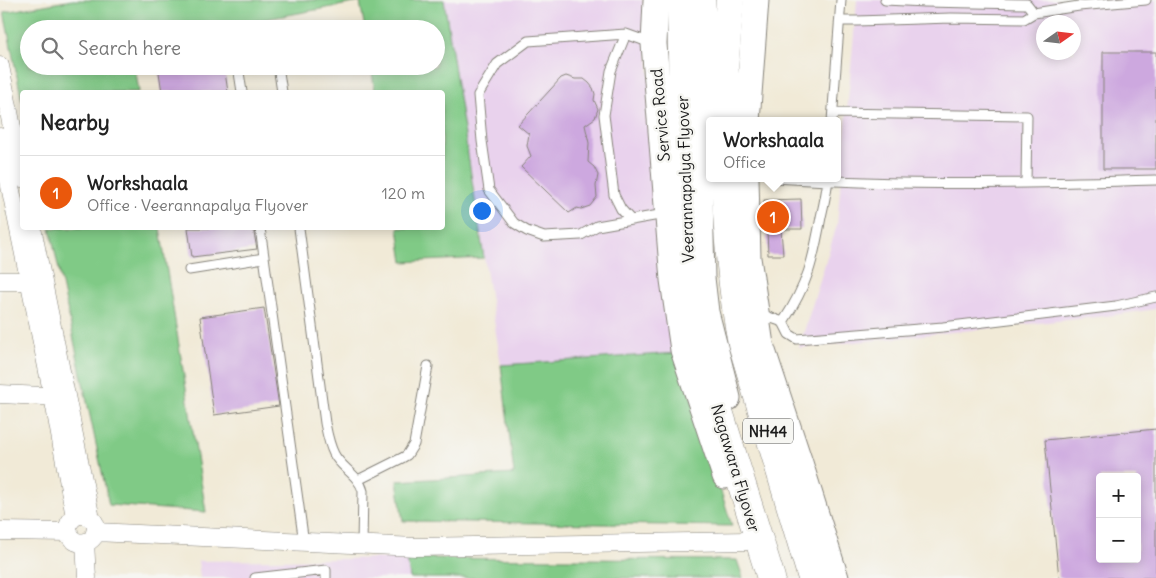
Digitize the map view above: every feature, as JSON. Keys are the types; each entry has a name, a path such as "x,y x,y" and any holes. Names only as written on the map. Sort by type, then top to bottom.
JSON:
{"highway":[{"name":"Veerannapalya Flyover","path":"681,0 686,261 702,357"},
{"name":"NH44","path":"723,117 713,66 730,0"},
{"name":"NH44","path":"726,182 733,282 746,312 742,342 812,578"},
{"name":"Nagawara Flyover","path":"702,357 770,578"}],"street":[{"name":"Service Road","path":"656,0 654,44 673,280 684,350 758,578"},
{"path":"703,0 713,66"},
{"path":"747,117 756,0"},
{"path":"0,66 20,168"},
{"name":"NH44","path":"709,117 713,66"},
{"path":"0,137 20,215"},
{"name":"NH44","path":"706,149 700,220 702,278 706,312 727,394 782,578"},
{"path":"746,182 748,258 746,312 761,345 836,578"},
{"path":"24,230 37,282 60,397 83,528 87,578"},
{"path":"32,230 37,282"},
{"path":"0,281 37,282"},
{"path":"0,394 60,397"},
{"path":"0,531 83,528 304,543 416,547 747,541"}],"lane":[{"path":"842,0 832,117 1027,116 1026,183"},
{"path":"886,0 1027,4 1034,13"},
{"path":"840,20 1024,19 1034,13 1079,6 1146,0"},
{"path":"654,44 626,34 528,41 497,64 478,95 489,190 514,223 527,231 544,237 581,235 597,226 668,213"},
{"path":"626,34 611,70 604,115 614,194 621,209 630,219"},
{"path":"239,75 242,90"},
{"path":"279,75 282,90"},
{"path":"841,180 1026,183 1156,180"},
{"path":"783,322 810,273 828,182"},
{"path":"260,230 304,543"},
{"path":"299,230 325,423 334,454 347,471 358,480 363,490 362,545"},
{"path":"189,270 264,258"},
{"path":"746,312 783,322 789,334 797,339 943,328 1116,306 1156,297"},
{"path":"358,480 402,458 411,450 414,444 428,366"},
{"path":"255,578 326,570 326,578"}],"shaded area":[{"path":"444,0 643,0 663,227 677,353 501,365"},
{"path":"857,0 1156,0 1156,309 1106,316 799,348 837,225"},
{"path":"407,558 410,578 200,578 198,561"}],"green space":[{"path":"73,0 444,0 484,258 403,262 398,230 445,230 445,90 375,90 372,75 445,75 445,20 363,20 360,2 261,20 20,20 20,75 136,75 139,90 20,91 4,12"},
{"path":"50,230 160,230 206,512 109,505"},
{"path":"677,353 732,526 403,521 397,481 514,474 501,365"},
{"path":"407,558 737,560 743,578 410,578"}],"building":[{"path":"1103,52 1156,52 1156,169 1103,169"},
{"path":"159,75 225,75 228,90 162,90"},
{"path":"566,76 584,79 589,83 593,88 594,100 598,109 595,118 585,125 589,143 588,162 594,167 598,175 597,197 590,206 581,209 577,208 569,213 521,167 531,156 527,146 529,134 518,125 561,78"},
{"path":"801,199 802,229 781,229 783,255 768,255 764,200"},
{"path":"188,230 253,230 257,249 192,257"},
{"path":"264,308 279,406 214,415 200,317"},
{"path":"1156,429 1156,578 1059,578 1045,440"}],"place":[{"name":"Workshaala","path":"773,217"}]}
